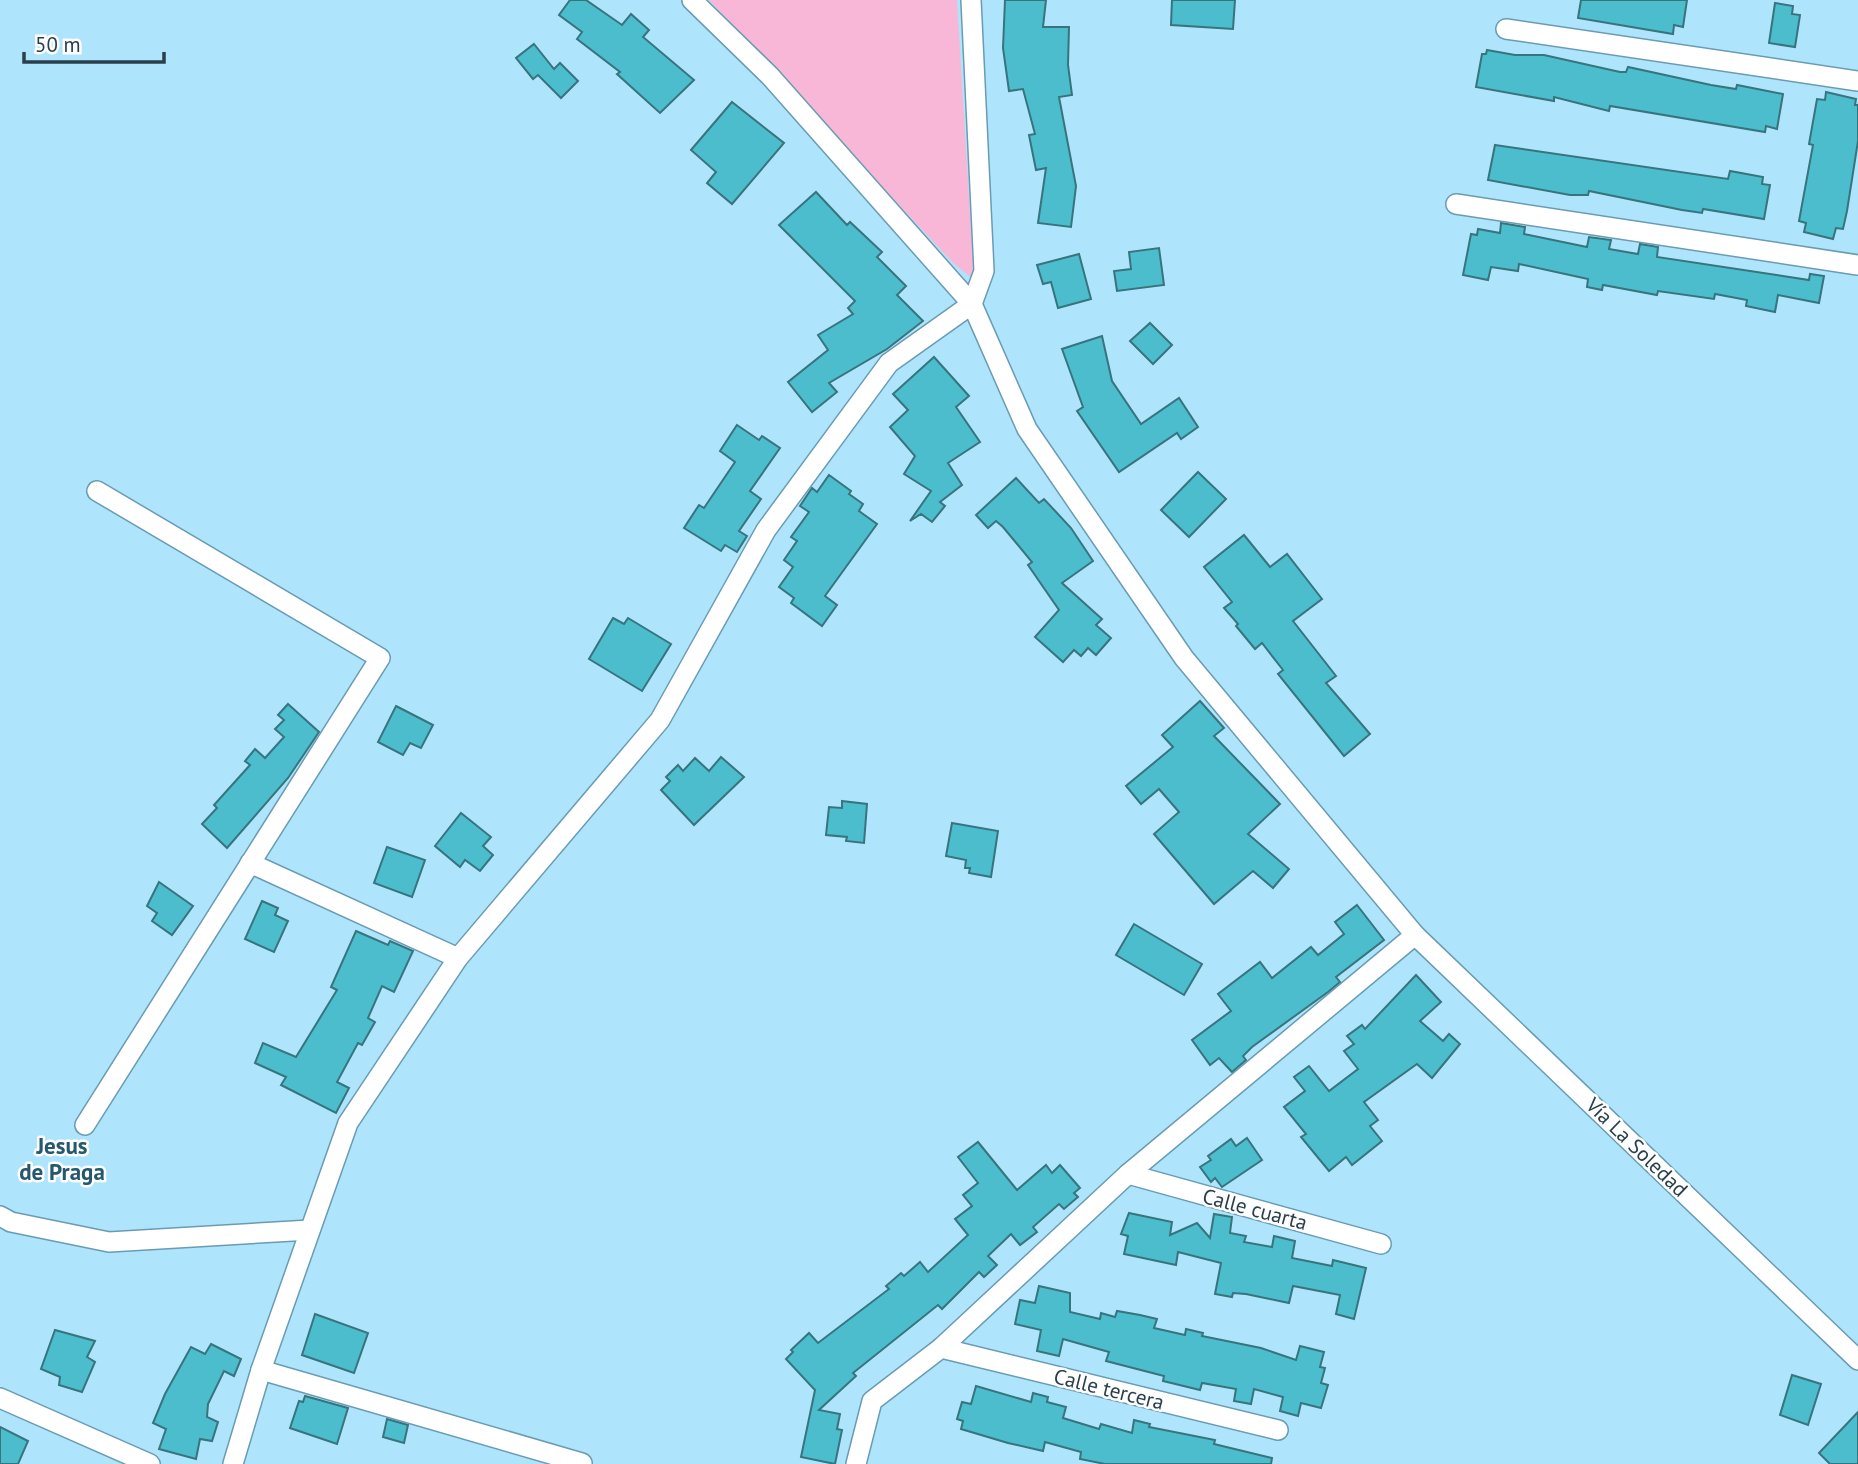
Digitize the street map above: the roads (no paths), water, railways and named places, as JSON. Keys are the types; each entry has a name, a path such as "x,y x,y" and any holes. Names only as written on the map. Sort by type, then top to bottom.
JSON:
{"street":[{"name":"Vía La Soledad","path":"692,0 770,76 972,304 1027,429 1184,658 1415,935 1858,1360"},
{"path":"233,1464 261,1370 348,1123 458,958 660,720 766,530 889,363 972,304 984,271 971,0"},
{"path":"1506,29 1858,81"},
{"path":"1455,204 1858,265"},
{"path":"85,1125 380,658 97,491"},
{"path":"250,863 458,958"},
{"path":"856,1464 872,1401 941,1348 1128,1174 1415,935"},
{"name":"Calle cuarta","path":"1128,1174 1381,1244"},
{"path":"0,1216 11,1222 108,1242 310,1230"},
{"name":"Calle tercera","path":"941,1348 1278,1430"},
{"path":"261,1370 582,1463"},
{"path":"0,1398 150,1464"}],"district":[{"name":"Jesus de Praga","path":"62,1158"}]}
